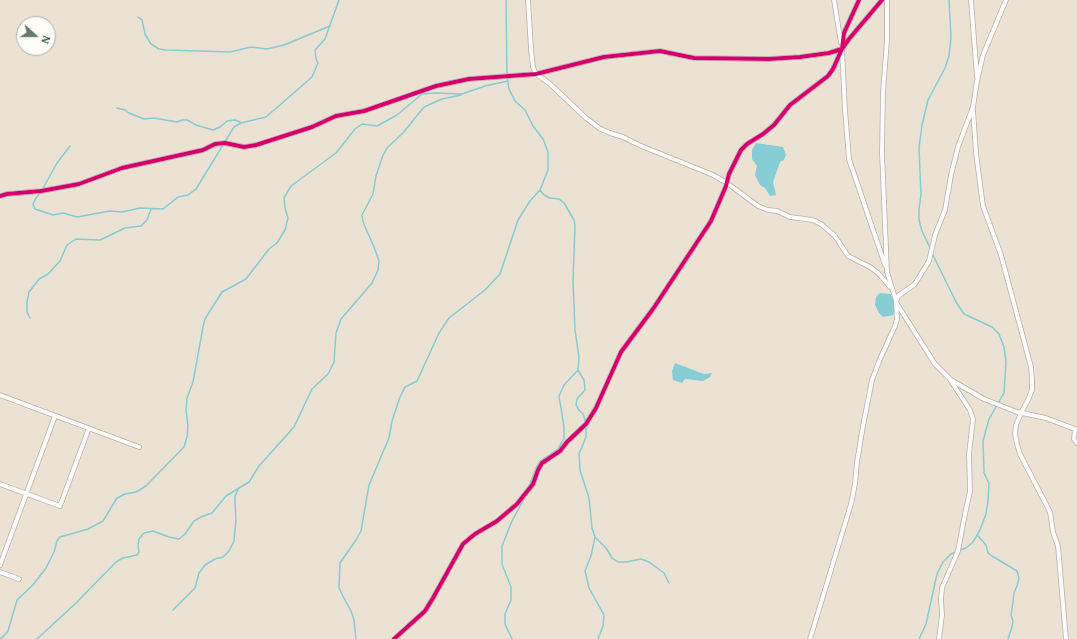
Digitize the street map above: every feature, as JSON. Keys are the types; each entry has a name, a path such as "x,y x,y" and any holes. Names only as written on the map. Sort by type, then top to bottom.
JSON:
{"street":[{"path":"528,0 531,49 533,67 536,74 549,83 586,118 599,128 610,133 623,136 639,145 713,175 727,183 758,206 768,210 777,211 790,217 814,220 835,236 848,256 874,270 892,288"},
{"path":"810,639 851,504 872,380 897,319 896,302 892,288 849,158 844,110 842,49 834,0"},
{"path":"842,49 844,33 859,0"},
{"path":"394,639 425,611 463,544 497,521 517,504 533,484 542,463 560,451 591,417 621,352 653,309 711,221 727,183 729,174 741,150 774,125 790,105 828,76 834,69 842,49 849,39 882,0"},
{"path":"887,0 887,40 883,92 882,153 887,272"},
{"path":"971,0 977,81"},
{"path":"896,302 900,294 916,284 929,261 935,236 946,210 951,175 958,147 972,107 983,55 1006,0"},
{"path":"0,196 41,191 79,184 122,168 203,150 215,144 225,143 244,147 256,145 312,127 336,116 364,111 436,86 469,79 536,74 604,57 660,50 694,58 769,59 800,57 842,49"},
{"path":"972,107 983,206 1001,254 1031,367 1032,390 1020,413 1016,425 1017,444 1020,454 1050,512 1053,532 1058,546 1066,639"},
{"path":"896,302 935,364 950,380 970,410 973,419 969,454 970,491 958,551 942,588 940,599 942,615 939,639"},
{"path":"950,380 984,399 1020,413 1046,418 1076,430 1074,439 1077,443"},
{"path":"0,395 139,447"},
{"path":"0,565 55,416"},
{"path":"0,484 60,506 89,428"},
{"path":"0,572 19,579"}],"water":[{"path":"756,143 783,147 786,155 784,160 780,162 773,182 776,195 770,196 765,188 760,185 755,175 757,166 752,159 752,150"},
{"path":"880,293 890,294 893,298 895,310 893,315 883,317 879,313 875,305 876,297"},
{"path":"675,363 704,374 712,373 710,377 703,381 685,379 682,383 673,380 672,371"}],"waterway":[{"path":"40,193 33,204 35,209 53,215 63,213 77,217 110,211 122,212 140,208 163,209 178,197 188,195 196,189 234,127 241,123 266,117 312,77 318,63 315,50 325,39 339,0"},
{"path":"356,639 354,620 339,588 340,563 361,531 369,485 389,438 392,421 400,397 405,387 417,381 439,333 449,318 485,290 500,274 518,220 530,201 540,190 548,170 548,152 543,139 533,126 525,110 515,101 509,89 507,76 506,0"},
{"path":"931,250 922,231 919,220 921,195 919,148 922,125 928,100 945,68 949,56 951,37 949,0"},
{"path":"138,17 142,20 145,34 151,44 159,49 166,50 230,52 251,47 267,49 284,45 330,26"},
{"path":"0,638 2,638 8,631 17,600 33,585 46,568 60,537 88,529 103,521 117,498 125,494 136,492 146,486 184,447 188,426 186,410 187,398 193,382 205,319 222,292 246,279 269,249 277,243 285,230 288,218 284,198 291,186 336,153 355,129 362,124 377,126 397,115 422,94 462,94 485,86 508,81"},
{"path":"37,639 76,603 116,562 123,558 137,555 139,552 139,539 144,533 153,531 179,539 185,534 194,521 212,513 226,496 249,482 259,466 294,427 312,389 328,374 334,362 336,333 341,319 372,283 378,270 379,261 363,222 362,215 373,194 376,176 383,155 387,148 403,133 424,107 442,99 461,95"},
{"path":"117,108 144,119 154,118 177,122 187,120 196,125 213,130 220,127 227,121 235,120 240,122"},
{"path":"42,190 57,163 70,146"},
{"path":"530,484 540,461 558,449 564,438 564,427 559,396 564,385 578,370 579,357 575,330 573,281 574,220 564,203 559,199 550,198 544,195 540,190"},
{"path":"30,318 27,312 29,292 39,279 48,274 60,261 67,245 76,239 100,240 125,228 141,226 147,220 151,209"},
{"path":"932,253 956,302 964,314 992,327 999,334 1004,347 1006,362 1004,393 989,419 983,441 984,473 989,483 986,514 980,530 973,542 966,548 960,550"},
{"path":"578,370 584,380 585,390 577,399 576,405 583,414 586,423"},
{"path":"586,427 586,437 579,454 580,470 589,498 592,528 595,537 591,556 585,571 589,588 604,615 603,626 598,639"},
{"path":"173,610 195,588 199,573 205,565 215,559 223,557 229,551 234,541 236,520 235,496 238,490"},
{"path":"512,639 505,624 505,614 511,600 511,587 502,564 502,546 512,521 525,497"},
{"path":"977,535 986,545 988,553 1017,571 1019,578 1014,593 1011,615 1013,621 1008,639"},
{"path":"595,537 606,548 612,558 618,562 641,559 649,562 664,573 669,583"},
{"path":"919,639 926,624 937,574 943,562 951,554 956,552"}],"cycle path":[{"path":"0,196 41,191 79,184 122,168 203,150 215,144 225,143 244,147 256,145 312,127 336,116 364,111 436,86 469,79 536,74 604,57 660,51 694,58 769,59 829,53 842,49 844,33 859,0"},
{"path":"394,639 425,611 463,544 475,534 497,521 517,504 533,484 542,463 560,451 567,442 586,424 596,408 621,352 653,309 711,221 726,186 729,174 741,150 774,125 790,105 828,76 849,39 882,0"}]}
